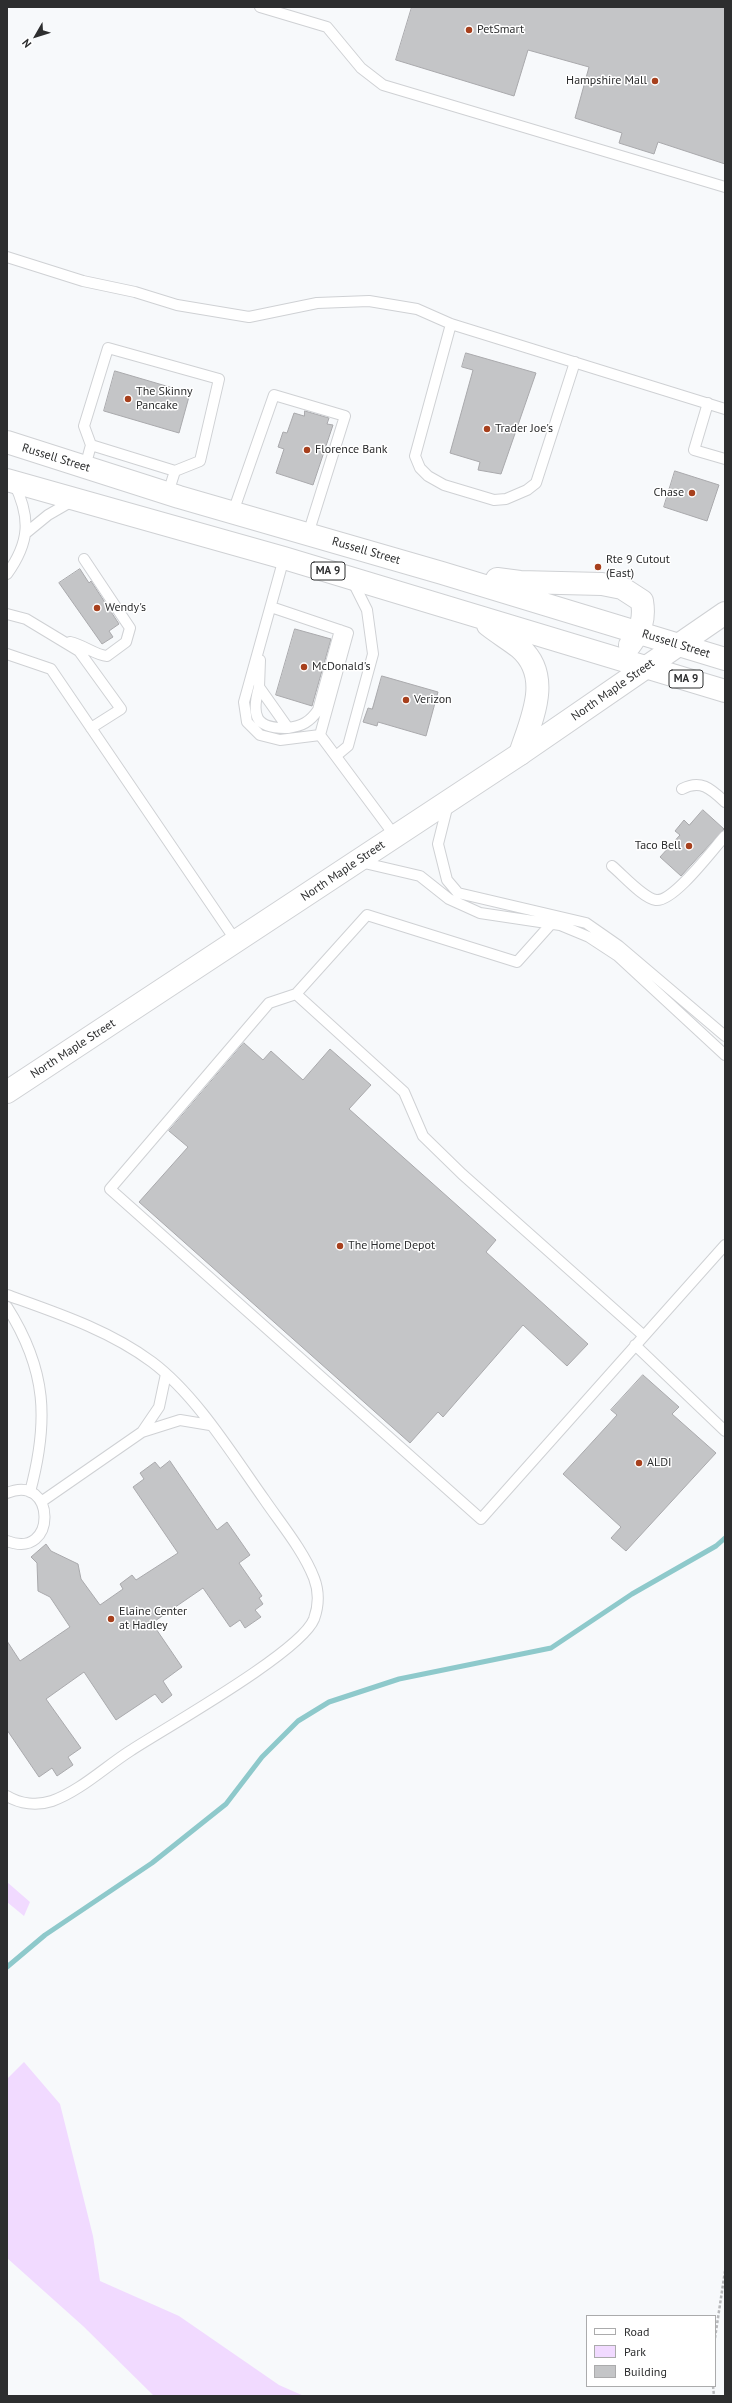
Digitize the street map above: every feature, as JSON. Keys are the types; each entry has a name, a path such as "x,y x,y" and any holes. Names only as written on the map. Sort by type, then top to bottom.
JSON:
{"main road":[{"name":"Russell Street","path":"7,442 168,493 442,573 725,659"},
{"name":"MA 9","path":"10,481 284,558 647,666 725,691"},
{"path":"442,573 520,582 602,584 622,588 642,601 645,616 639,633 630,645 615,657"},
{"name":"North Maple Street","path":"7,1092 520,754 725,613"},
{"path":"472,614 520,648 533,664 537,678 538,694 520,754"}],"lane":[{"path":"260,7 327,27 361,68 383,85 725,187"},
{"path":"7,257 83,281 135,292 177,305 249,316 317,303 368,301 417,309 451,324 725,409"},
{"path":"451,324 415,456 420,468 428,476 444,486 494,500 518,496 536,483 575,362"},
{"path":"85,467 91,446 84,426 108,348 219,379 200,460 175,471 91,446"},
{"path":"232,512 274,395 345,416 308,534"},
{"path":"708,403 694,450 725,459"},
{"path":"168,493 175,471"},
{"path":"7,574 16,561 26,533 24,503 10,481"},
{"path":"26,533 48,515 74,500"},
{"path":"284,558 244,702 247,722 260,734 280,740 320,735"},
{"path":"62,641 83,645 100,656 107,656 126,642 130,628 84,559"},
{"path":"336,756 348,746 373,654 367,610 351,578"},
{"path":"271,607 348,633 320,735"},
{"path":"7,614 26,619 79,651 120,709 91,728"},
{"path":"260,644 259,686 254,705 256,716 261,722 272,729 301,726 312,719 318,710 340,630"},
{"path":"7,654 51,668 236,942"},
{"path":"259,686 288,728"},
{"path":"320,735 395,836"},
{"path":"682,789 690,784 700,784 709,787 725,802"},
{"path":"449,801 438,844 447,880 458,893 586,923 619,946 725,1036"},
{"path":"612,866 647,896 656,900 665,899 678,888 725,836"},
{"path":"358,861 420,876 449,899 480,913 560,925 589,937 618,956 725,1055"},
{"path":"551,924 517,962 367,915 296,994 269,1003 110,1189 481,1519 725,1245"},
{"path":"296,994 404,1092 423,1136 462,1174 644,1336"},
{"path":"7,1295 55,1312 117,1340 142,1355 166,1374 210,1425 273,1512 311,1572 316,1586 318,1600 311,1625 303,1636 259,1668 70,1792 42,1804 22,1802 7,1796"},
{"path":"7,1307 30,1348 41,1391 42,1431 30,1492"},
{"path":"635,1346 725,1431"},
{"path":"142,1432 159,1407 166,1374"},
{"path":"41,1502 142,1432 180,1420 210,1425"},
{"path":"7,1493 19,1490 30,1492 41,1502 46,1518 40,1534 25,1543 7,1541"}],"path":[{"path":"716,2331 725,2271"}],"green space":[{"path":"7,1882 30,1902 24,1916 7,1902"},
{"path":"24,2062 60,2104 93,2236 100,2281 179,2316 279,2385 304,2396 154,2396 83,2326 7,2258 7,2079"}],"building":[{"name":"Hampshire Mall","path":"412,7 725,7 725,164 658,142 654,154 619,143 622,133 575,118 589,67 528,50 514,96 396,60"},
{"name":"Trader Joe's","path":"466,353 536,373 501,474 478,470 480,462 450,453 473,370 462,367"},
{"path":"115,371 190,393 179,433 104,411"},
{"path":"305,411 329,418 327,424 333,425 313,485 276,473 284,449 278,447 283,432 287,433 294,413 304,416"},
{"path":"675,471 719,485 707,521 664,507"},
{"name":"Wendy's","path":"80,569 89,583 91,581 119,624 109,631 113,637 102,644 59,583"},
{"name":"McDonald's","path":"295,629 331,639 312,706 276,695"},
{"name":"Verizon","path":"382,676 438,692 426,736 378,722 377,726 363,722 368,708 372,709"},
{"name":"Taco Bell","path":"703,810 724,829 681,876 660,857 680,835 675,831 684,820 689,825"},
{"name":"The Home Depot","path":"244,1043 263,1060 271,1051 303,1080 330,1049 371,1085 349,1109 496,1240 486,1252 588,1344 567,1366 523,1325 443,1417 438,1412 410,1443 139,1202 188,1147 169,1131"},
{"name":"ALDI","path":"643,1375 679,1407 672,1414 716,1453 626,1551 611,1538 621,1527 563,1474 617,1415 611,1410"},
{"name":"Elaine Center at Hadley","path":"170,1461 217,1530 227,1522 250,1555 239,1563 262,1596 259,1598 263,1604 255,1610 261,1617 245,1628 240,1620 230,1627 203,1588 152,1623 182,1667 163,1681 172,1695 162,1703 155,1694 116,1720 84,1672 46,1699 81,1748 68,1757 73,1765 57,1776 52,1768 39,1777 7,1730 7,1641 20,1661 70,1627 50,1597 38,1591 37,1563 31,1557 46,1544 51,1551 78,1564 81,1579 100,1605 123,1589 120,1584 132,1575 136,1580 178,1553 133,1487 144,1479 140,1473 155,1462 160,1468"}],"waterway":[{"path":"7,1967 45,1935 152,1863 226,1804 262,1757 298,1721 329,1702 399,1679 551,1648 632,1594 716,1546 725,1538"}],"place":[{"name":"PetSmart","path":"469,30"},
{"name":"Hampshire Mall","path":"655,81"},
{"name":"The Skinny Pancake","path":"128,399"},
{"name":"Trader Joe's","path":"487,429"},
{"name":"Florence Bank","path":"307,450"},
{"name":"Chase","path":"692,493"},
{"name":"Rte 9 Cutout (East)","path":"598,567"},
{"name":"Wendy's","path":"97,608"},
{"name":"McDonald's","path":"304,667"},
{"name":"Verizon","path":"406,700"},
{"name":"Taco Bell","path":"689,846"},
{"name":"The Home Depot","path":"340,1246"},
{"name":"ALDI","path":"639,1463"},
{"name":"Elaine Center at Hadley","path":"111,1619"}]}
